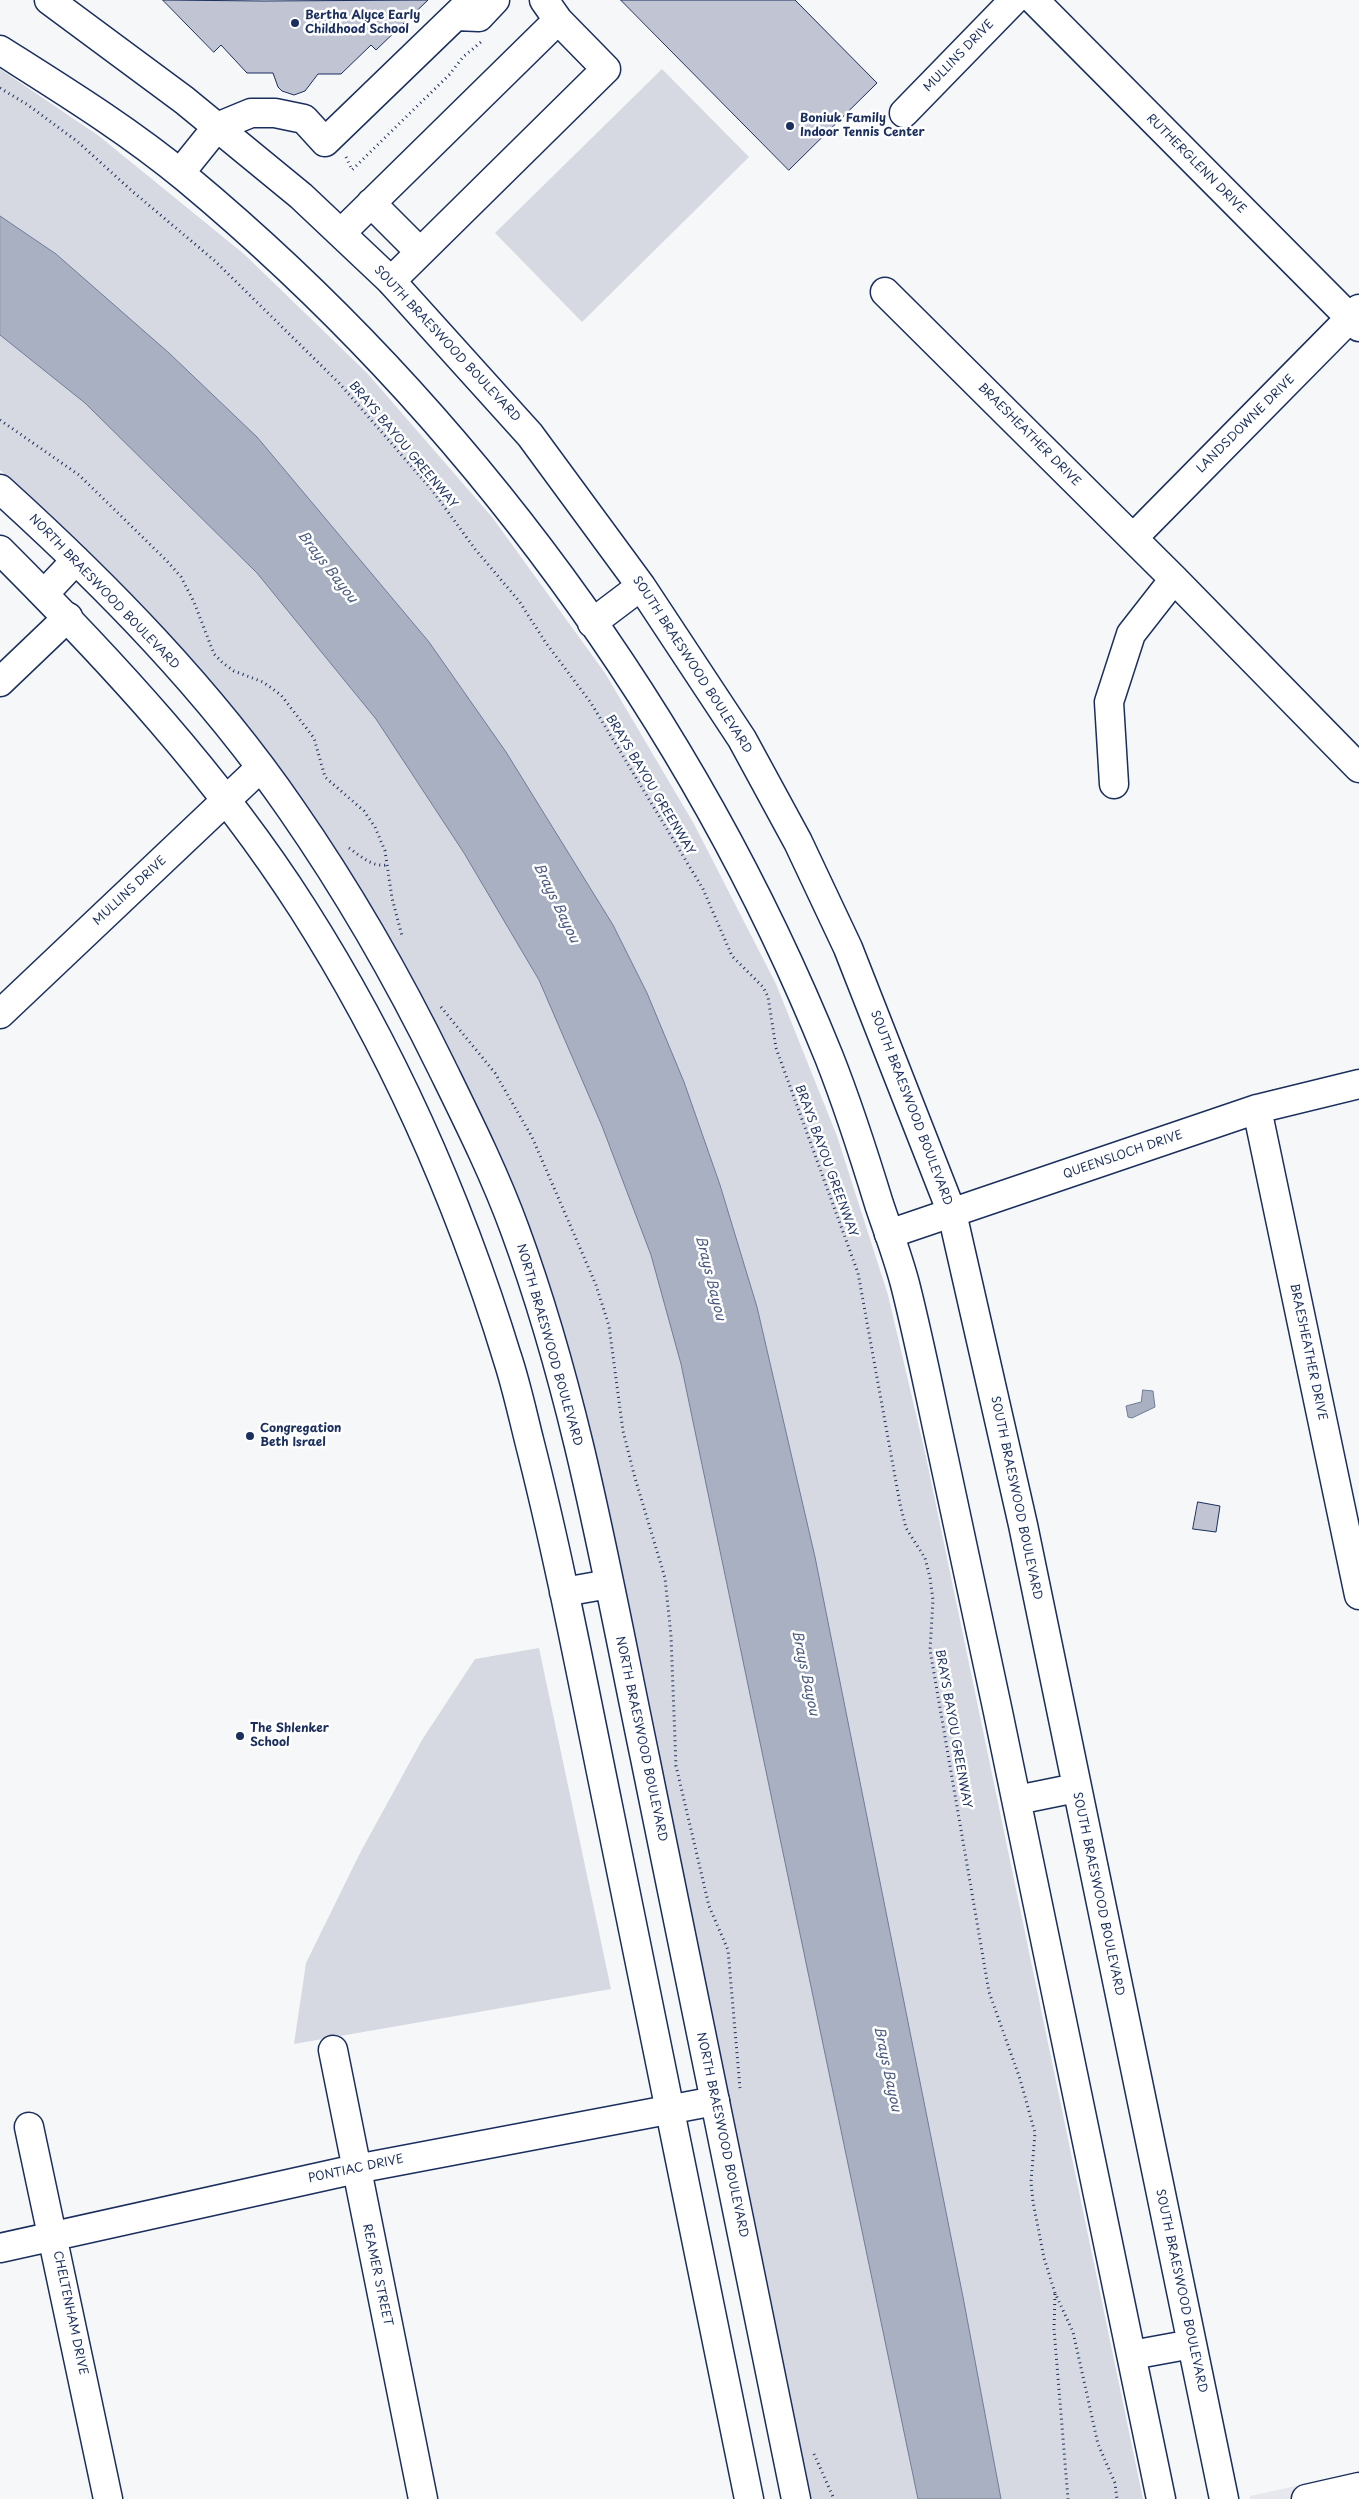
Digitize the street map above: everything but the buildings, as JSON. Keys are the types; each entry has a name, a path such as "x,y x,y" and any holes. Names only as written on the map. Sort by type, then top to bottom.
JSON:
{"main road":[{"name":"SOUTH BRAESWOOD BOULEVARD","path":"49,0 217,127 301,196 391,281 530,435 641,586 742,739 798,842 848,948 952,1213 1023,1525 1224,2499"},
{"name":"MULLINS DRIVE","path":"904,113 1014,0"},
{"name":"RUTHERGLENN DRIVE","path":"1034,0 1356,318"},
{"path":"180,173 217,127 251,112 275,113 304,119 326,142 474,6"},
{"path":"340,233 372,203 551,10 606,69 391,281"},
{"path":"0,50 75,97 180,173 281,261 340,319 454,442 543,555 592,623 652,713 718,826 761,907 828,1056 859,1140 911,1311 971,1579 1161,2499"},
{"path":"372,203 420,252"},
{"name":"BRAESHEATHER DRIVE","path":"884,292 1174,579 1359,768"},
{"name":"LANDSDOWNE DRIVE","path":"1133,538 1356,318"},
{"name":"NORTH BRAESWOOD BOULEVARD","path":"0,489 76,560 163,650 234,734 292,810 355,908 412,1008 481,1149 514,1229 545,1322 574,1422 609,1584 796,2499"},
{"path":"0,550 68,617 159,717 228,799 304,910 368,1021 417,1120 465,1233 508,1358 548,1516 671,2110 749,2499"},
{"path":"44,594 76,560"},
{"path":"1114,784 1109,702 1131,634 1174,579"},
{"path":"592,623 641,586"},
{"path":"0,682 68,617"},
{"name":"MULLINS DRIVE","path":"0,1014 260,768"},
{"name":"QUEENSLOCH DRIVE","path":"889,1234 1258,1109 1359,1084"},
{"name":"BRAESHEATHER DRIVE","path":"1258,1109 1352,1523 1359,1595"},
{"path":"564,1592 609,1584"},
{"path":"1016,1800 1076,1788"},
{"name":"REAMER STREET","path":"333,2050 423,2499"},
{"name":"PONTIAC DRIVE","path":"0,2248 356,2169 715,2101"},
{"name":"CHELTENHAM DRIVE","path":"29,2127 54,2236 108,2499"},
{"path":"1132,2355 1192,2344"},
{"path":"1306,2499 1359,2487"}],"path":[{"name":"BRAYS BAYOU GREENWAY","path":"0,88 28,105 78,142 215,262 339,383 432,490 475,549 519,601 546,643 591,703 703,889 732,956 763,987 768,997 776,1048 858,1273 900,1504 906,1528 925,1558 930,1578 933,1600 930,1650 987,1982 996,2014 1020,2078 1035,2133 1031,2182 1044,2258 1055,2293 1074,2332 1098,2444 1115,2483 1117,2499"},
{"path":"1055,2293 1054,2329 1068,2499"}],"shaded area":[{"path":"0,69 99,136 244,254 367,373 492,517 605,673 694,824 776,984 837,1136 888,1295 926,1457 1143,2499 808,2499 510,1182 487,1128 437,1023 381,921 350,871 284,775 264,749 126,589 96,558 0,470"},
{"path":"662,69 749,157 582,322 495,233"},
{"path":"539,1648 611,1989 294,2044 306,1963 360,1853 422,1740 475,1659"},
{"path":"1359,2472 1359,2499 1250,2499 1250,2496"}],"water":[{"name":"Brays Bayou","path":"0,216 56,254 169,353 257,437 429,642 506,752 613,925 647,993 684,1082 720,1185 757,1307 815,1557 963,2297 1001,2499 918,2499 681,1364 651,1255 602,1126 539,980 464,853 376,719 257,573 85,403 0,335"},
{"path":"1143,1390 1153,1391 1155,1407 1132,1418 1128,1417 1126,1406 1141,1402"}],"place":[{"name":"Bertha Alyce Early Childhood School","path":"295,23"},
{"name":"Boniuk Family Indoor Tennis Center","path":"790,126"},
{"name":"Congregation Beth Israel","path":"250,1436"},
{"name":"The Shlenker School","path":"240,1736"}]}
